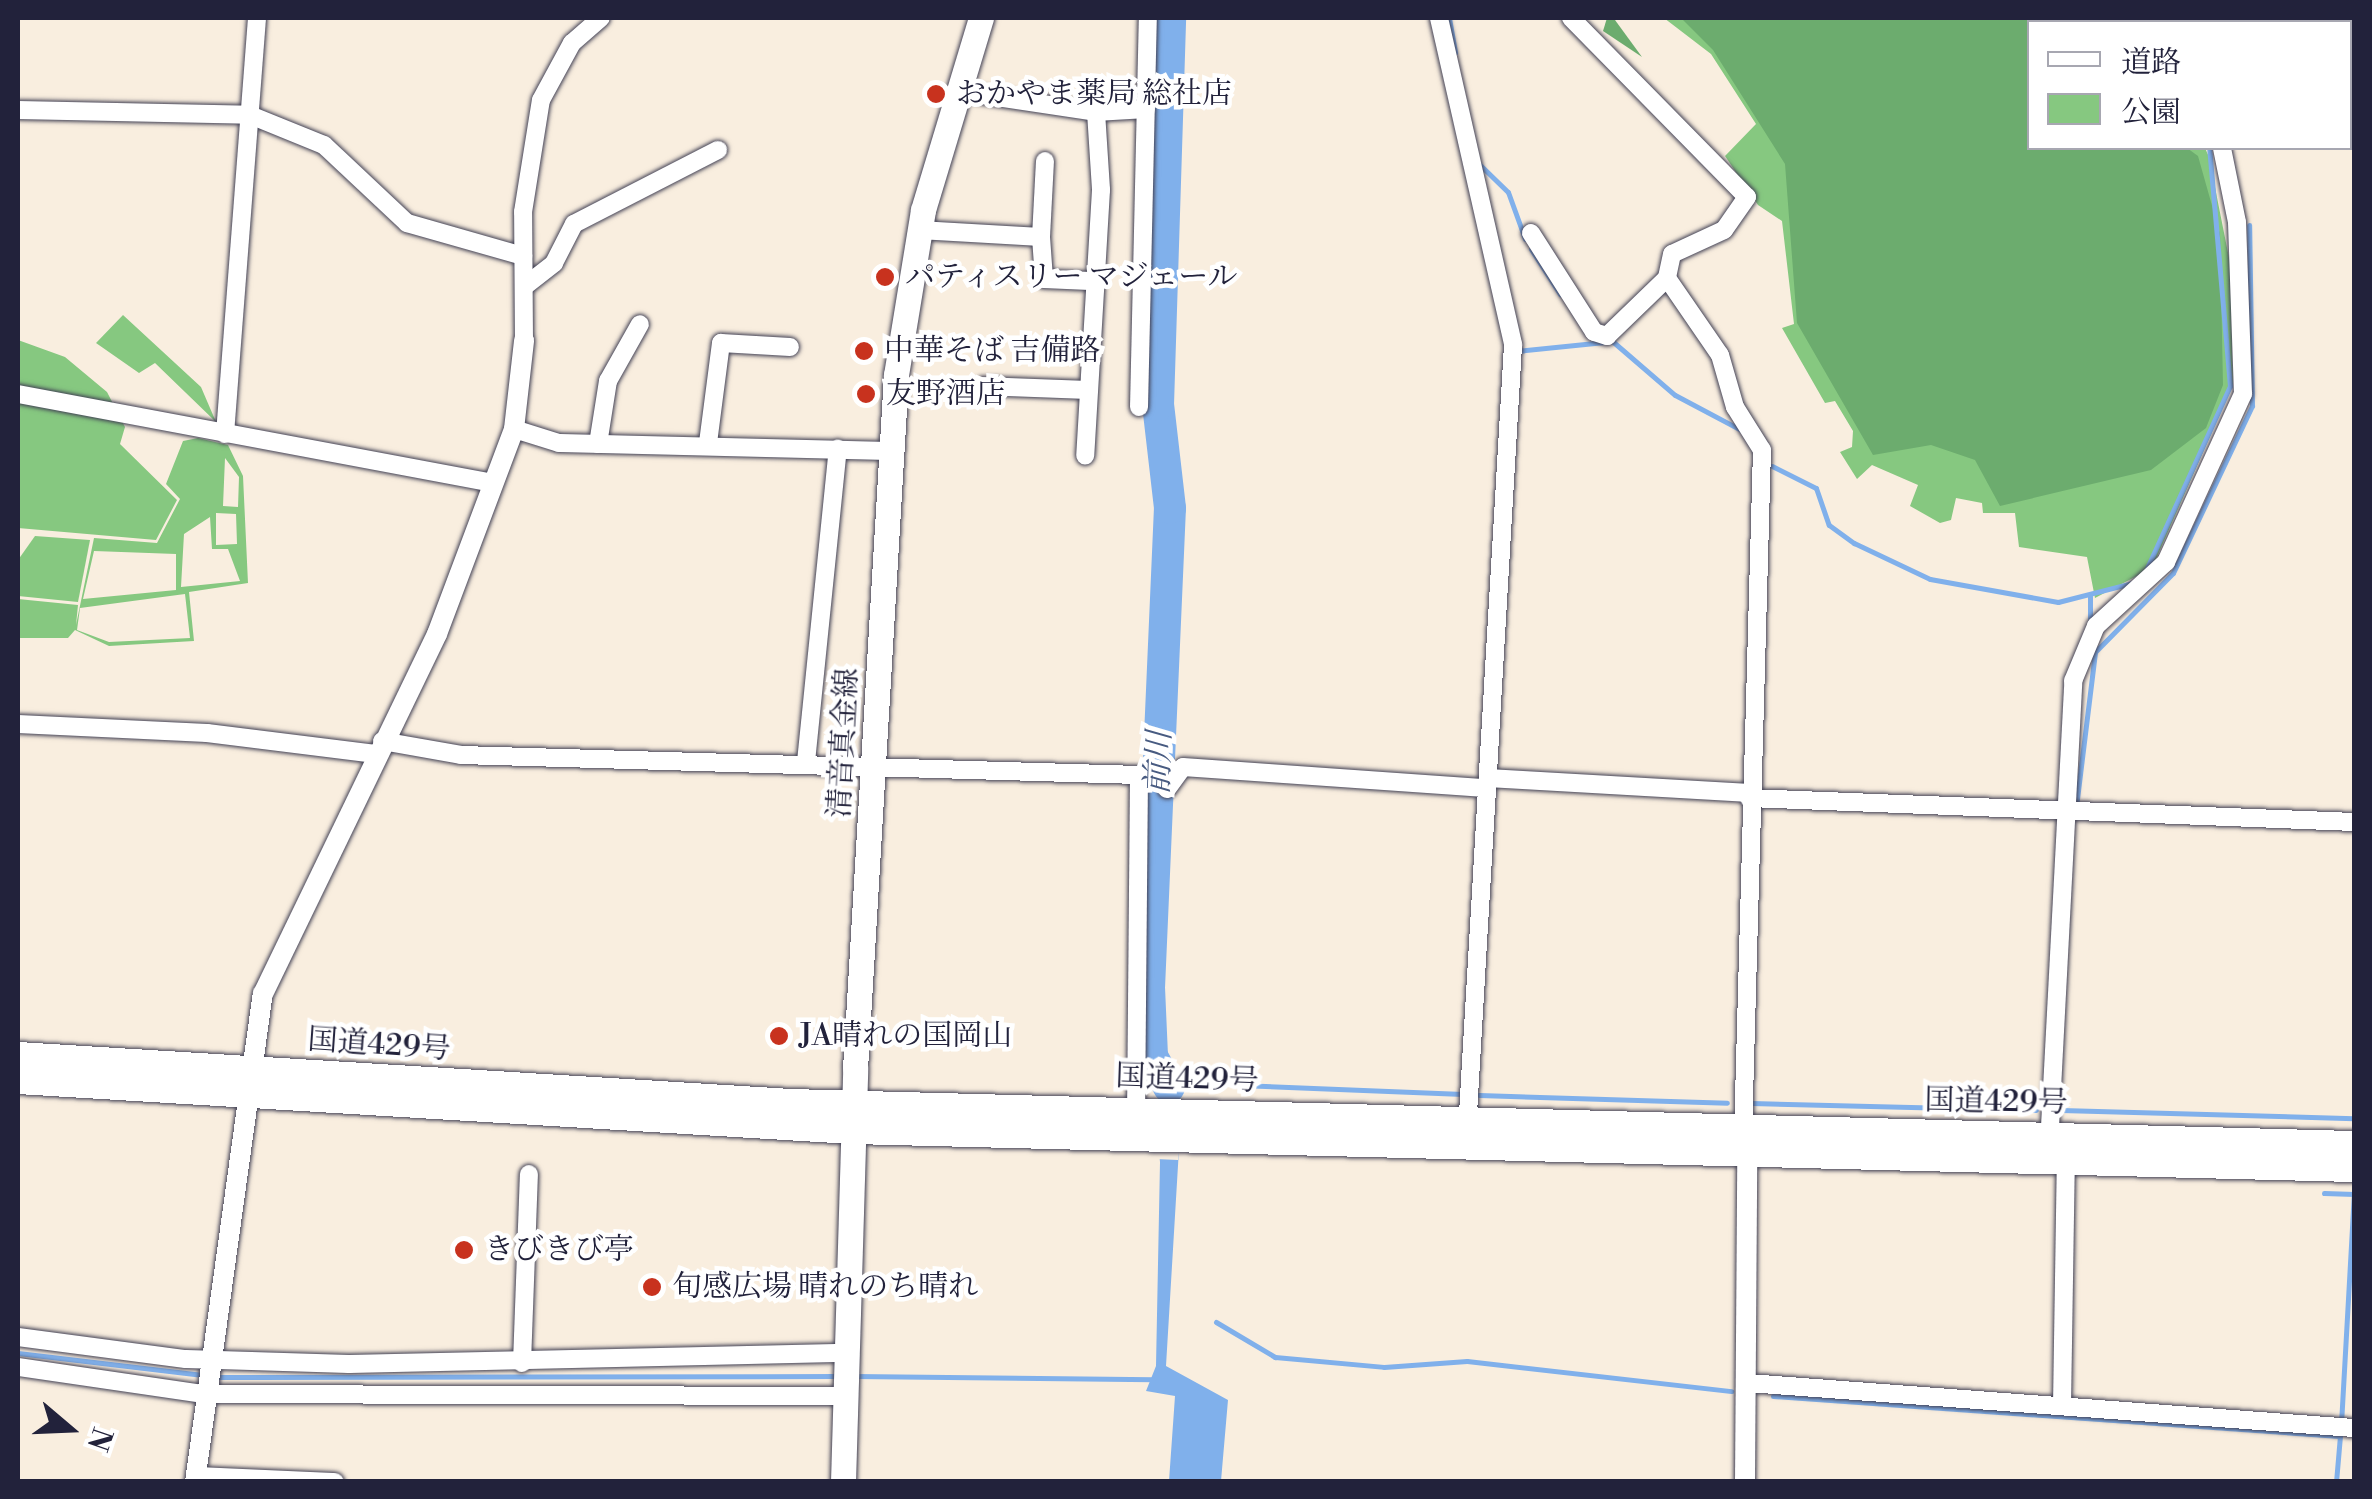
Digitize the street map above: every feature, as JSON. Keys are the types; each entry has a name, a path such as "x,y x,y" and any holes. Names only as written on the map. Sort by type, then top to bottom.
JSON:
{"highway":[{"name":"国道429号","path":"18,1056 854,1100 1192,1125 2057,1148 2354,1145"},
{"name":"国道429号","path":"18,1080 245,1097 853,1130 1141,1119"},
{"name":"国道429号","path":"2057,1148 2354,1168"}],"main road":[{"name":"清音真金線","path":"842,1482 854,1100 877,762 890,451 920,230 956,91 980,18"}],"street":[{"path":"225,434 256,18"},
{"path":"336,1482 195,1479 204,1376 249,1069 278,953 436,634 514,429 524,341 522,256 546,85 601,18"},
{"path":"1139,407 1148,18"},
{"path":"1439,18 1513,351 1467,1133"},
{"path":"1530,232 1594,332 1606,336 1667,278 1672,254 1724,230 1748,198 1571,18"},
{"path":"956,91 1096,112 1146,109"},
{"path":"18,110 250,115 324,145 408,223 522,256"},
{"path":"1085,456 1090,280 1101,190 1096,112"},
{"path":"525,286 554,263 574,224 718,150"},
{"path":"2062,1406 2057,1148 2072,681 2086,640 2166,562 2242,394 2237,222 2222,150"},
{"path":"1045,161 1041,237 1044,279 1090,280"},
{"path":"920,230 1041,237"},
{"path":"1667,278 1720,356 1734,407 1762,450 1750,795 1745,1482"},
{"path":"598,444 608,381 640,324"},
{"path":"708,442 722,344 790,347"},
{"path":"983,386 1086,390"},
{"path":"18,394 494,483"},
{"path":"514,429 598,444 708,442 890,451"},
{"path":"806,762 838,449"},
{"path":"18,724 207,733 461,755 877,762 1139,775 1141,1119"},
{"path":"1167,788 1183,767 2066,814 2354,822"},
{"path":"522,1363 528,1174"},
{"path":"18,1337 204,1376 522,1363 847,1375"},
{"path":"18,1368 204,1376 847,1375"},
{"path":"1748,1384 2346,1427"}],"green space":[{"path":"1607,18 1615,20 1642,57 1603,31"},
{"path":"1664,18 2121,18 2027,20 2027,150 2206,150 2209,157 2230,263 2233,384 2152,568 2095,598 2087,557 2019,547 2015,513 1983,513 1982,503 1956,498 1951,520 1940,523 1910,506 1918,485 1872,465 1857,479 1840,452 1852,447 1853,431 1835,401 1825,403 1782,328 1794,324 1782,221 1758,205 1725,156 1756,124 1711,54"},
{"path":"1681,18 2065,18 2027,20 2027,150 2190,150 2198,156 2220,234 2223,385 2206,428 2151,470 2000,506 1975,460 1931,445 1873,455 1797,323 1785,164 1713,50"},
{"path":"123,315 201,387 216,422 155,363 139,373 96,343"},
{"path":"18,340 65,357 107,392 125,427 120,444 177,500 156,540 18,528"},
{"path":"198,438 228,445 243,476 248,583 189,592 194,641 109,646 75,630 68,638 18,638 18,599 78,605 76,625 94,538 157,543 180,499 166,484 183,441","holes":["225,458 239,477 238,507 223,506","216,513 236,514 237,544 216,545","210,517 212,549 228,549 240,581 181,587 184,534","94,551 176,554 176,590 83,599","185,594 190,638 109,642 77,630 80,608"]},
{"path":"35,536 90,540 78,602 18,596 18,560"}],"water":[{"path":"1156,1050 1183,1082 1166,1366 1228,1400 1221,1481 1169,1481 1175,1396 1146,1391 1156,1366 1160,1162 1148,1051"}],"pier":[{"path":"1147,1087 1187,1088 1178,1160 1155,1159"}],"waterway":[{"name":"前川","path":"1169,1087 1152,1056 1149,988 1170,508 1158,405 1170,18"},
{"path":"1449,18 1455,52"},
{"path":"2147,568 2230,386 2209,150"},
{"path":"1477,162 1508,192 1525,239"},
{"path":"2076,807 2095,652 2173,573 2252,406 2249,225"},
{"path":"1531,249 1560,294"},
{"path":"1611,340 1675,395 1741,430"},
{"path":"1517,351 1605,342"},
{"path":"1772,466 1816,488 1829,525 1854,543 1930,579 2058,602 2132,583"},
{"path":"2090,596 2090,618"},
{"path":"1240,1085 1463,1094"},
{"path":"1479,1095 1727,1103"},
{"path":"1751,1103 2036,1110"},
{"path":"2061,1110 2354,1118"},
{"path":"2324,1193 2354,1194"},
{"path":"2341,1424 2354,1194"},
{"path":"1216,1322 1275,1357 1384,1367 1467,1361 1731,1391"},
{"path":"18,1353 203,1375"},
{"path":"214,1377 838,1376"},
{"path":"854,1376 1153,1379"},
{"path":"1773,1396 2340,1436"},
{"path":"2336,1482 2340,1435"}],"place":[{"name":"おかやま薬局 総社店","path":"936,94"},
{"name":"パティスリー マジェール","path":"885,277"},
{"name":"中華そば 吉備路","path":"864,351"},
{"name":"友野酒店","path":"866,394"},
{"name":"JA晴れの国岡山","path":"779,1036"},
{"name":"きびきび亭","path":"464,1250"},
{"name":"旬感広場 晴れのち晴れ","path":"652,1287"}]}
